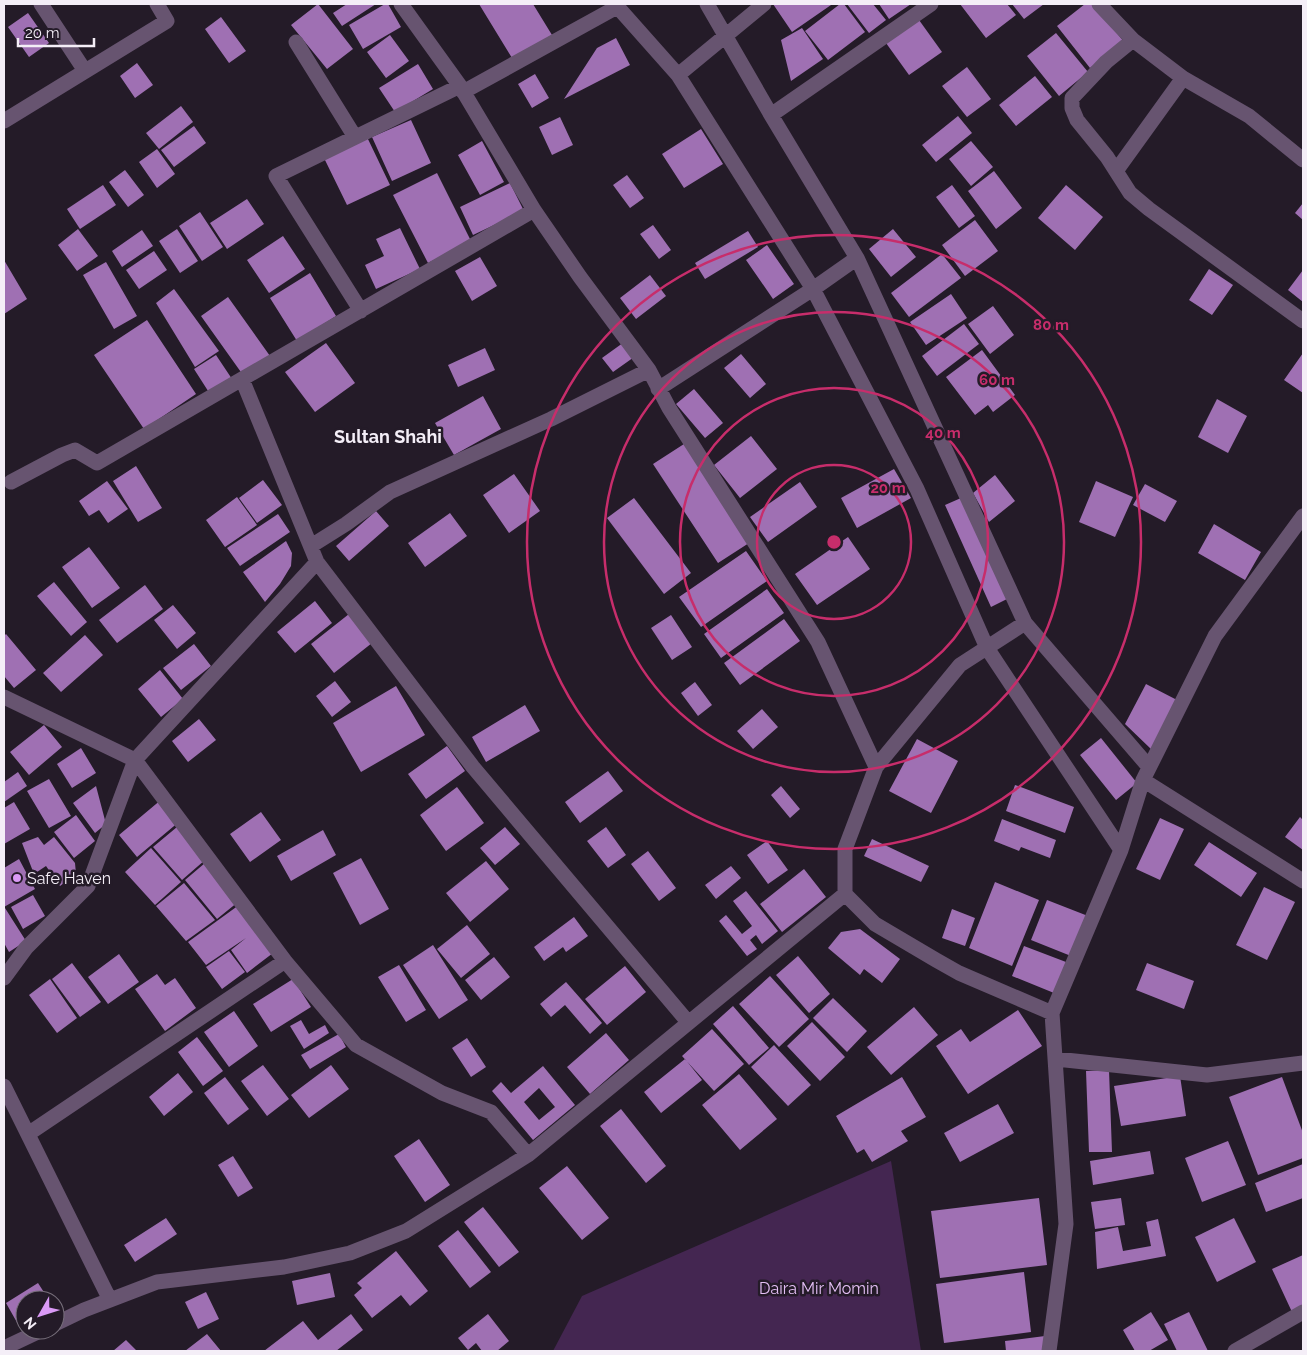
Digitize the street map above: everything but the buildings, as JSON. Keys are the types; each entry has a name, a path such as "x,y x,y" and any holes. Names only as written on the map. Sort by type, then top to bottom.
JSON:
{"street":[{"path":"42,4 85,71"},
{"path":"4,121 167,21 157,4"},
{"path":"401,4 481,119 534,210 580,277 649,370 658,389 818,642 876,767"},
{"path":"707,4 724,36 857,258 1026,623 1146,773 1303,881"},
{"path":"678,75 764,4"},
{"path":"771,115 931,4"},
{"path":"1099,4 1133,40 1183,78 1249,116 1303,160"},
{"path":"361,311 276,176 355,137 461,89 616,6 678,75 813,289 917,489 987,648 1121,850"},
{"path":"1133,40 1106,62 1072,98 1072,108 1077,120 1107,157 1130,193 1149,209 1303,321"},
{"path":"296,42 355,137"},
{"path":"1116,171 1183,78"},
{"path":"10,482 75,450 97,463 534,210"},
{"path":"658,389 813,289 857,258"},
{"path":"311,546 346,524 390,492 551,419 649,370"},
{"path":"242,378 317,562 473,768 688,1022"},
{"path":"1049,1351 1066,1224 1052,1013 1121,850 1146,773 1215,636 1303,516"},
{"path":"4,978 26,948 88,886 135,760 317,562"},
{"path":"1026,623 960,665 876,767 845,849 845,894 875,924 936,960 959,973 1052,1013"},
{"path":"4,697 135,760 285,961 356,1045 442,1093 491,1112 528,1154"},
{"path":"65,1320 157,1282 284,1267 350,1253 406,1231 528,1154 845,894"},
{"path":"28,1134 285,961"},
{"path":"1056,1059 1207,1075 1303,1063"},
{"path":"4,1086 110,1300"},
{"path":"1234,1351 1303,1312"},
{"path":"4,1348 21,1340"}],"green space":[{"name":"Daira Mir Momin","path":"891,1161 921,1351 553,1351 582,1296"}],"place":[{"name":"Safe Haven","path":"17,878"}],"district":[{"name":"Sultan Shahi","path":"388,437"}]}
